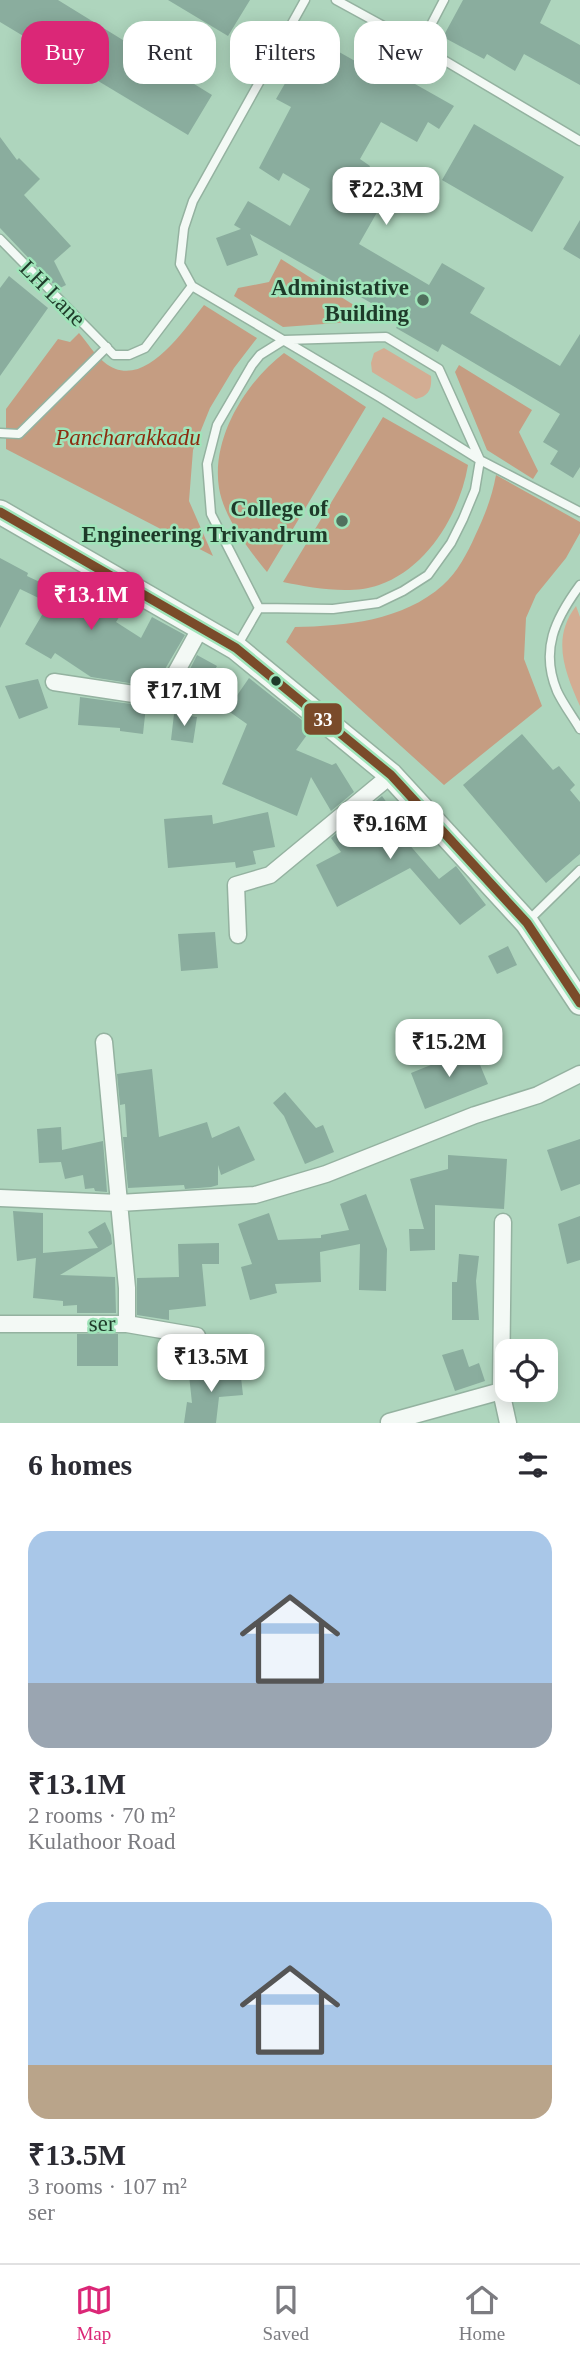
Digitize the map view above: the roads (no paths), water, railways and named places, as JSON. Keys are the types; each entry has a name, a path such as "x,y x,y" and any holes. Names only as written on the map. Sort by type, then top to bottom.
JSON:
{"main road":[{"path":"0,512 201,626 236,649 391,775 527,923 580,1003"}],"street":[{"path":"54,682 160,698 201,626"},
{"path":"238,935 236,885 270,875 391,775"},
{"name":"ser","path":"0,1324 127,1324 127,1288 104,1042"},
{"path":"0,1198 119,1203 255,1195 326,1174 475,1115 538,1095 580,1074"},
{"path":"502,1339 503,1222"},
{"path":"127,1324 197,1336"},
{"path":"389,1422 495,1393"},
{"path":"503,1402 508,1423"}],"lane":[{"path":"305,0 193,201 184,228 180,264 192,286 480,460 580,512"},
{"path":"336,0 374,21"},
{"path":"433,21 444,0"},
{"path":"447,62 580,141"},
{"name":"LH Lane","path":"0,239 107,346"},
{"path":"0,433 19,434 107,346 114,355 129,355 145,348 192,286"},
{"path":"386,337 439,369 480,460 475,490 463,519 451,543 428,575 378,603 332,609 259,608 211,514 207,464 217,425 252,365 260,355 284,340 386,337"},
{"path":"580,585 568,601 551,636 548,655 557,691 580,729"},
{"path":"236,649 259,608"},
{"path":"527,923 580,870"}],"place":[{"name":"Administative Building","path":"423,300"},
{"name":"College of Engineering Trivandrum","path":"342,521"}],"park label":[{"name":"Pancharakkadu","path":"128,437"}]}
